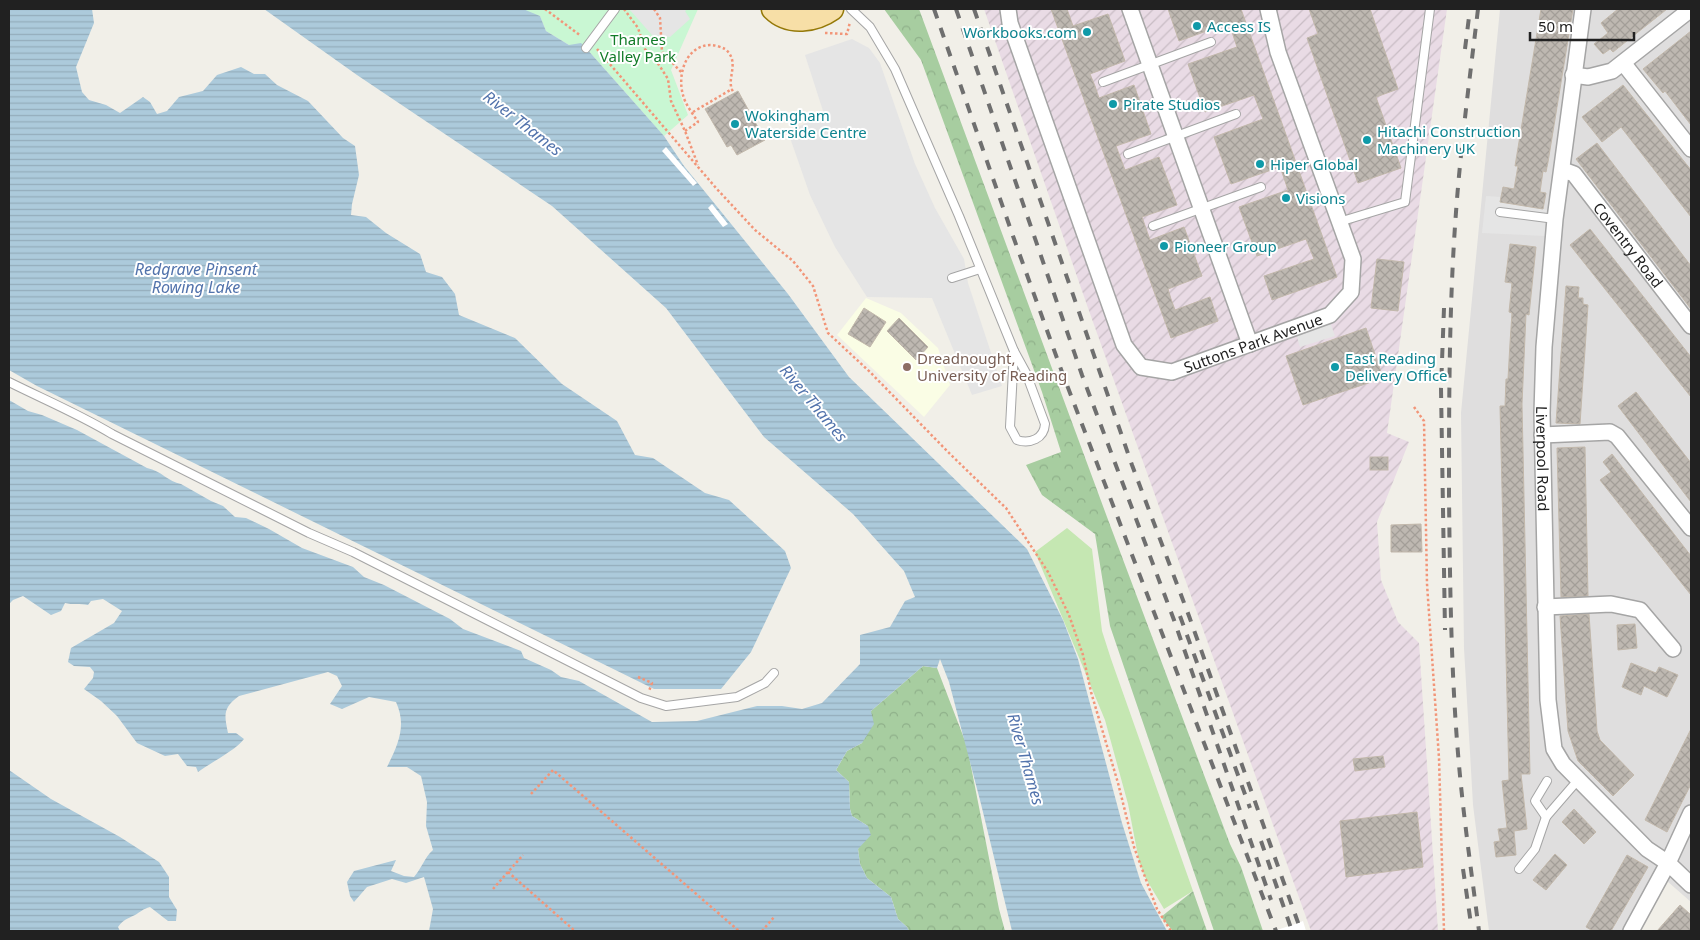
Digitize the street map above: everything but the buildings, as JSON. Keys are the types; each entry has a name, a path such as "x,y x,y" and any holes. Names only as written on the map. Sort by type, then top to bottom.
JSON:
{"main road":[{"path":"773,9 788,18 805,20 822,16 832,9"}],"street":[{"name":"Suttons Park Avenue","path":"1008,9 1010,24 1124,345 1141,367 1172,372 1330,315 1350,292 1352,259 1278,52 1268,9"},
{"path":"1130,9 1250,344"},
{"name":"Liverpool Road","path":"1583,9 1555,219 1544,347 1542,435 1545,607 1548,700 1554,749 1563,764 1648,850 1668,863 1691,885"},
{"path":"1573,75 1588,77 1612,71 1624,64 1691,9"},
{"path":"1624,64 1691,149"},
{"name":"Coventry Road","path":"1563,170 1574,174 1691,326"},
{"path":"1542,435 1610,432 1617,436 1691,528"},
{"path":"1545,607 1611,604 1640,610 1673,649"},
{"path":"1631,931 1668,863 1691,813"}],"lane":[{"path":"588,45 615,9"},
{"path":"851,9 870,27 895,69 1014,351 1026,373 1045,424 1040,436 1028,442 1017,440 1010,427 1014,351"},
{"path":"1339,222 1405,202 1430,9"},
{"path":"1103,82 1211,42"},
{"path":"1128,154 1236,114"},
{"path":"1152,226 1261,187"},
{"path":"1500,212 1555,219"},
{"path":"952,278 980,269"},
{"path":"9,382 87,419 112,434 646,699 666,706 737,697 765,683 774,673"},
{"path":"1520,869 1535,849 1546,817 1578,780"},
{"path":"1546,817 1535,801 1547,781"}],"path":[{"path":"545,9 588,45 596,47 754,230 793,261 813,286 828,334 870,372 1006,508 1048,572 1068,615 1083,655 1139,861 1156,909 1171,931"},
{"path":"654,9 660,18 662,52 682,73"},
{"path":"629,14 638,28 645,49 668,79 671,101 699,168"},
{"path":"685,131 698,122 683,96 682,73 688,56 694,50 703,45 714,45 725,50 731,58 733,70 731,88 734,93"},
{"path":"692,113 731,88"},
{"path":"1414,407 1424,420 1427,584 1439,758 1444,931"},
{"path":"638,677 652,684 646,699"},
{"path":"531,794 553,770 739,931"},
{"path":"493,889 523,855"},
{"path":"508,872 574,931"},
{"path":"762,931 775,916"}],"shaded area":[{"path":"629,9 688,9 685,11 690,19 670,37 652,35"},
{"path":"984,9 1447,9 1387,433 1409,442 1377,522 1381,580 1398,622 1419,643 1438,931 1311,931 1088,308"},
{"path":"1500,9 1691,9 1691,902 1667,881 1640,931 1489,931 1473,805 1464,648 1461,413"},
{"path":"852,39 869,48 880,63 915,164 935,208 964,259 968,283 1002,386 972,395 932,298 867,297 835,247 810,195 788,132 824,114 805,55"},
{"path":"1486,196 1501,197 1500,202 1548,210 1545,236 1482,233"},
{"name":"Dreadnought, University of Reading","path":"866,298 901,313 938,348 950,385 924,417 837,335"},
{"path":"1330,322 1335,336 1300,347 1296,334"}],"green space":[{"name":"Thames Valley Park","path":"509,9 698,9 671,70 688,115 664,136 586,48 569,45 546,31 540,16"},
{"path":"884,9 919,9 1107,517 1230,844 1241,867 1263,931 1214,931 1110,626 1095,534 1042,495 1026,465 1061,452 1042,392 921,60"},
{"path":"1067,528 1092,549 1102,631 1193,891 1164,909 1145,877 1139,861 1128,804 1105,720 1035,552"},
{"path":"923,666 937,668 967,746 1005,931 909,931 898,919 891,897 867,878 860,864 858,849 868,826 852,816 849,782 836,770 847,751 862,743 871,711"},
{"path":"1193,891 1207,931 1173,931 1161,917"}],"water":[{"name":"Redgrave Pinsent Rowing Lake","path":"9,9 92,9 94,23 76,67 82,92 89,100 106,105 120,113 143,97 150,102 157,114 167,111 179,97 203,91 217,75 241,67 254,74 265,74 277,85 308,101 343,138 355,146 359,175 351,215 366,217 386,233 420,254 426,272 442,277 455,294 459,315 515,338 562,384 617,421 635,455 653,458 705,493 729,500 785,551 791,568 751,652 721,689 654,689 37,386 9,370"},
{"name":"River Thames","path":"264,9 523,9 540,16 546,31 569,45 581,43 586,48 664,136 684,166 788,294 849,377 1027,549 1063,620 1078,659 1122,823 1141,883 1167,931 1012,931 949,682 940,659 937,668 923,666 871,711 874,724 862,743 847,751 836,770 849,782 852,816 868,826 871,835 858,849 860,864 867,878 891,897 898,919 909,931 429,931 433,909 424,877 406,883 392,879 367,887 354,902 350,896 347,882 354,871 396,860 391,871 404,876 414,877 433,850 426,826 427,802 421,776 407,767 387,767 400,735 401,719 396,702 369,697 342,709 330,704 342,686 337,676 328,672 239,696 227,708 226,721 228,733 236,733 244,739 229,752 198,772 196,767 187,766 178,754 165,756 137,743 117,716 84,689 93,678 94,672 90,667 74,666 68,662 71,648 114,623 122,611 103,599 91,601 88,605 65,603 61,611 51,615 23,596 9,604 9,400 28,411 77,430 147,468 157,471 172,481 223,506 235,517 246,518 302,548 353,567 364,577 384,585 450,619 463,629 521,651 524,658 551,670 561,677 579,681 652,722 697,721 757,706 782,706 802,709 822,703 860,664 860,635 890,627 905,601 915,597 904,571 853,514 764,437 666,308 552,206 357,75"},
{"path":"9,770 51,799 120,837 159,862 169,877 169,897 177,910 176,921 168,921 150,907 124,921 118,927 120,931 9,931"}],"pier":[{"path":"666,147 697,183 693,186 662,151"},
{"path":"712,204 728,224 723,227 708,208"},
{"path":"1303,921 1306,931 1274,931 1298,923"}],"railway":[{"path":"934,9 1062,372 1276,931"},
{"path":"956,9 1082,375 1174,620 1271,900"},
{"path":"974,9 1132,465 1189,616 1301,931"},
{"path":"1465,49 1470,9"},
{"path":"1478,9 1460,161 1456,212 1450,354 1449,496 1451,630 1456,732 1463,807 1479,931"},
{"path":"1444,308 1441,388 1445,630"},
{"path":"1180,616 1250,808"},
{"path":"1261,841 1292,931"},
{"path":"1463,869 1471,924"}],"place":[{"name":"Access IS","path":"1197,26"},
{"name":"Workbooks.com","path":"1087,32"},
{"name":"Pirate Studios","path":"1113,104"},
{"name":"Wokingham Waterside Centre","path":"735,124"},
{"name":"Hitachi Construction Machinery UK","path":"1367,140"},
{"name":"Hiper Global","path":"1260,164"},
{"name":"Visions","path":"1286,198"},
{"name":"Pioneer Group","path":"1164,246"},
{"name":"Dreadnought, University of Reading","path":"907,367"},
{"name":"East Reading Delivery Office","path":"1335,367"}]}
